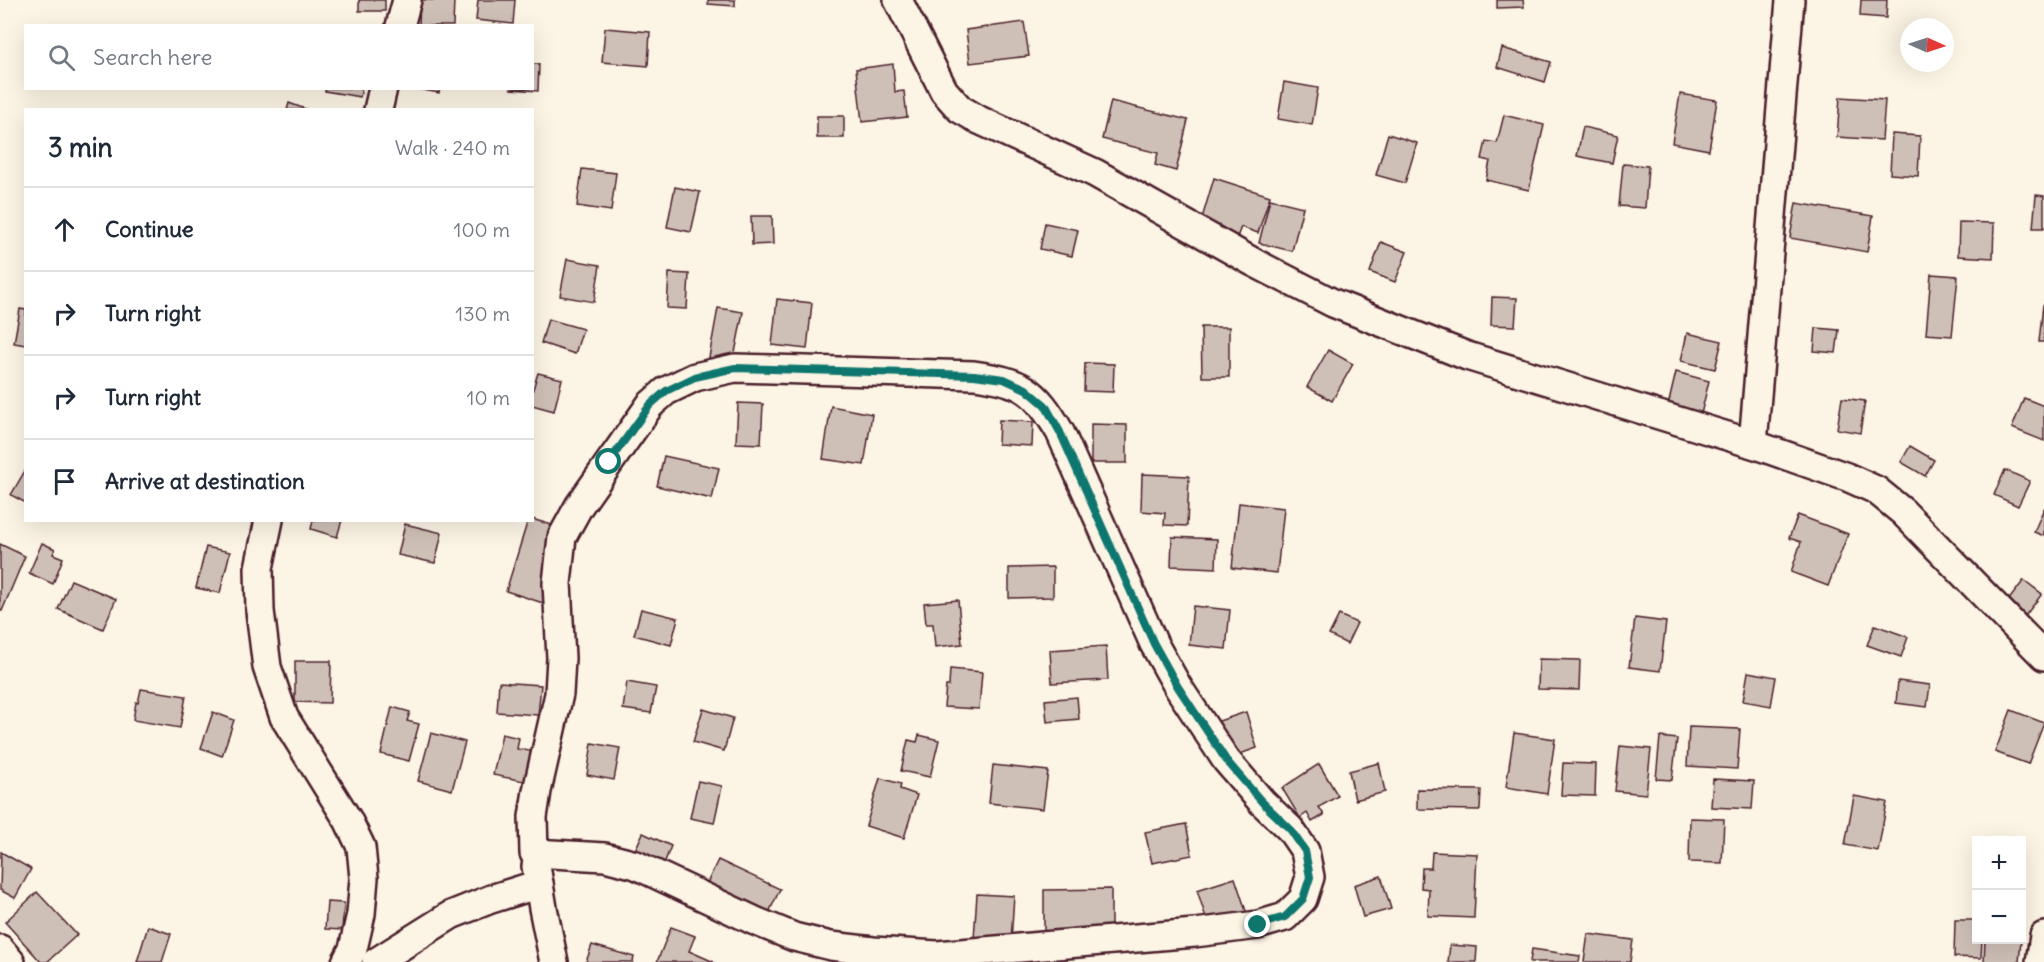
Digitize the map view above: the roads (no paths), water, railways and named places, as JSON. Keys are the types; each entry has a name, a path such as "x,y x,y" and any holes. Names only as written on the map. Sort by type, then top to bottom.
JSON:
{"street":[{"path":"401,24 407,0"},
{"path":"898,0 944,91 960,109 979,120 1095,173 1253,262 1344,307 1467,356 1754,444 1847,477 1876,490 1903,512 2044,656"},
{"path":"1754,444 1790,0"},
{"path":"378,108 383,90"},
{"path":"534,853 605,857 636,865 755,921 795,937 831,946 937,955 1104,951 1195,933 1258,925 1285,917 1303,899 1310,877 1305,851 1295,836 1226,760 1178,687 1134,600 1060,432 1045,405 1026,389 1004,379 974,375 735,368 695,377 666,391 650,405 579,506 562,537 557,583 561,657 559,693 533,817 534,853 554,962"},
{"path":"269,522 259,568 267,667 284,717 348,820 361,847 364,878 361,914 353,949 346,962"},
{"path":"376,962 451,915 490,899 539,884"},
{"path":"2040,962 2044,936"},
{"path":"0,949 10,962"}]}
